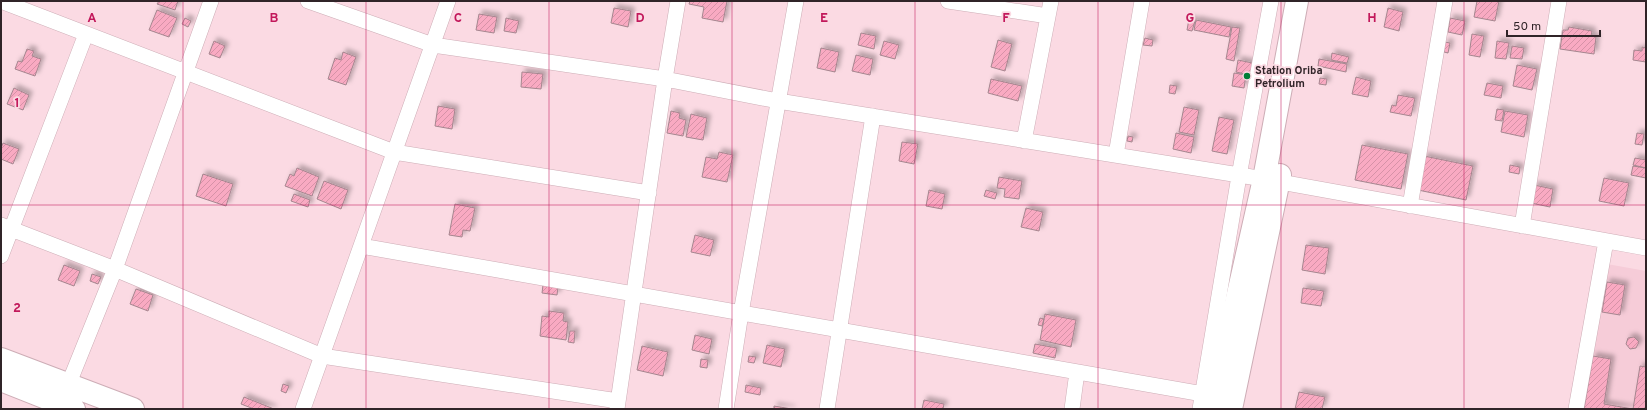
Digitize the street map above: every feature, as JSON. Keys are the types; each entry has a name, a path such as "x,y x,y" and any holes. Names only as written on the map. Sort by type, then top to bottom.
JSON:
{"main road":[{"path":"1231,409 1271,181 1297,1"},
{"path":"1207,401 1271,181 1312,1"},
{"path":"1,360 68,399"},
{"path":"1,380 68,399 133,409"}],"street":[{"path":"1,1 394,152 649,193"},
{"path":"68,399 212,1"},
{"path":"303,409 448,1"},
{"path":"6,227 115,268 322,356 617,405 635,294 665,79 678,1"},
{"path":"726,409 741,313 796,1"},
{"path":"948,1 1050,8 1024,141"},
{"path":"1116,155 1142,1"},
{"path":"1200,409 1207,401 1239,176 1271,1"},
{"path":"1410,206 1445,1"},
{"path":"1522,226 1559,1"},
{"path":"317,2 433,45 665,79 778,101 1271,181 1646,248"},
{"path":"1,256 6,227 86,34"},
{"path":"827,409 873,116"},
{"path":"1576,409 1606,241"},
{"path":"361,246 1077,372 1207,401"},
{"path":"1072,409 1077,372"}],"shaded area":[{"path":"1607,264 1646,271 1646,409 1583,409"}],"building":[{"path":"159,1 178,1 175,10 157,4"},
{"path":"690,1 727,1 723,22 702,18 704,7 689,4"},
{"path":"1477,1 1499,1 1495,21 1474,17"},
{"path":"614,8 631,11 628,27 611,23"},
{"path":"1388,8 1403,12 1399,31 1384,27"},
{"path":"157,10 177,18 169,37 149,30"},
{"path":"479,14 497,17 494,33 476,30"},
{"path":"185,18 191,21 188,27 182,24"},
{"path":"506,18 519,21 516,33 504,31"},
{"path":"1450,18 1465,21 1462,35 1448,32"},
{"path":"1189,19 1195,21 1192,31 1187,30"},
{"path":"1196,20 1231,27 1229,37 1194,30"},
{"path":"1232,27 1240,28 1234,61 1226,59"},
{"path":"1569,27 1592,31 1591,36 1596,37 1594,54 1560,49 1563,30 1568,30"},
{"path":"861,33 876,36 874,49 858,45"},
{"path":"1472,34 1484,36 1480,57 1469,55"},
{"path":"1145,38 1153,40 1152,46 1143,45"},
{"path":"998,40 1012,44 1005,71 991,67"},
{"path":"214,41 225,46 220,58 209,54"},
{"path":"884,41 899,45 895,59 880,55"},
{"path":"1497,41 1509,43 1506,59 1495,58"},
{"path":"1445,42 1450,43 1448,53 1444,52"},
{"path":"1512,46 1524,48 1522,59 1510,58"},
{"path":"1642,47 1646,48 1646,62 1633,60 1634,50 1642,51"},
{"path":"821,48 839,52 835,72 817,68"},
{"path":"27,49 34,51 32,56 41,59 35,76 15,69 18,61 22,62"},
{"path":"343,52 356,57 346,85 328,79 335,58 341,60"},
{"path":"1332,53 1349,57 1347,63 1331,60"},
{"path":"856,55 873,59 870,75 852,71"},
{"path":"1319,59 1347,64 1346,72 1318,66"},
{"path":"1238,60 1257,64 1255,76 1236,72"},
{"path":"1517,65 1537,69 1532,90 1513,86"},
{"path":"522,72 543,74 541,89 521,87"},
{"path":"1234,73 1246,75 1244,88 1232,86"},
{"path":"1356,77 1371,81 1368,97 1352,94"},
{"path":"1320,78 1327,79 1326,85 1319,84"},
{"path":"991,79 1022,86 1018,101 988,93"},
{"path":"1487,83 1503,86 1501,98 1484,95"},
{"path":"1170,85 1177,86 1175,94 1169,93"},
{"path":"14,88 29,95 23,110 7,104"},
{"path":"1398,95 1415,98 1411,116 1390,112 1392,105 1396,106"},
{"path":"438,106 455,109 452,129 435,126"},
{"path":"1184,107 1199,110 1194,135 1179,132"},
{"path":"1497,109 1504,110 1502,121 1495,120"},
{"path":"671,111 680,113 679,118 686,120 683,136 667,133"},
{"path":"1505,111 1528,115 1524,137 1501,132"},
{"path":"691,114 707,118 703,140 686,137"},
{"path":"1219,117 1234,120 1227,154 1212,151"},
{"path":"1176,133 1194,137 1191,153 1173,149"},
{"path":"1637,133 1644,134 1642,145 1635,144"},
{"path":"1128,136 1133,137 1132,142 1127,141"},
{"path":"902,142 918,144 914,164 899,161"},
{"path":"3,143 19,149 13,164 1,159 1,148"},
{"path":"1362,145 1408,154 1401,189 1355,180"},
{"path":"719,152 733,155 727,182 702,177 706,157 717,159"},
{"path":"1424,156 1473,166 1466,200 1418,190"},
{"path":"1635,158 1646,160 1646,168 1633,165"},
{"path":"1510,165 1520,167 1519,174 1509,172"},
{"path":"1633,166 1646,168 1646,178 1631,175"},
{"path":"297,168 319,177 312,196 285,186 290,174 294,176"},
{"path":"203,174 233,184 226,206 196,196"},
{"path":"999,177 1022,181 1019,199 1004,197 1005,189 997,188"},
{"path":"1604,178 1629,183 1624,206 1599,201"},
{"path":"324,181 348,190 341,209 317,199"},
{"path":"1534,185 1553,189 1550,207 1531,203"},
{"path":"929,190 945,194 942,209 926,206"},
{"path":"986,190 997,193 995,199 984,196"},
{"path":"294,194 310,200 308,207 291,201"},
{"path":"455,204 475,208 470,231 463,230 462,237 449,235"},
{"path":"1026,208 1043,212 1039,231 1021,227"},
{"path":"695,235 714,240 710,256 691,252"},
{"path":"1306,245 1329,248 1325,274 1302,270"},
{"path":"64,265 80,271 74,286 58,280"},
{"path":"92,274 101,277 98,284 90,281"},
{"path":"1607,282 1625,285 1620,315 1602,312"},
{"path":"543,285 558,287 557,295 542,293"},
{"path":"1303,288 1324,291 1321,306 1301,303"},
{"path":"136,289 153,295 148,311 130,304"},
{"path":"549,311 564,313 563,321 568,322 566,340 540,336 542,316 549,317"},
{"path":"1045,314 1076,320 1071,347 1040,340"},
{"path":"1040,318 1044,319 1042,326 1038,325"},
{"path":"570,331 575,331 574,343 568,342"},
{"path":"695,335 712,339 709,354 692,350"},
{"path":"1634,337 1639,342 1636,348 1630,349 1626,344 1628,338"},
{"path":"1035,344 1057,348 1055,358 1033,353"},
{"path":"767,345 785,349 781,367 763,363"},
{"path":"642,346 668,352 663,376 637,370"},
{"path":"749,356 756,357 754,363 748,362"},
{"path":"1593,356 1611,359 1604,404 1633,409 1584,409"},
{"path":"701,359 708,360 707,368 700,367"},
{"path":"1640,366 1646,367 1646,409 1633,409"},
{"path":"283,384 289,386 286,393 281,391"},
{"path":"746,385 761,388 760,395 745,392"},
{"path":"1299,392 1325,397 1322,409 1295,409"},
{"path":"244,397 274,409 254,409 241,404"},
{"path":"924,400 944,404 943,409 922,409"},
{"path":"774,406 792,409 774,409"}],"place":[{"name":"Station Oriba Petrolium","path":"1247,76"}]}
